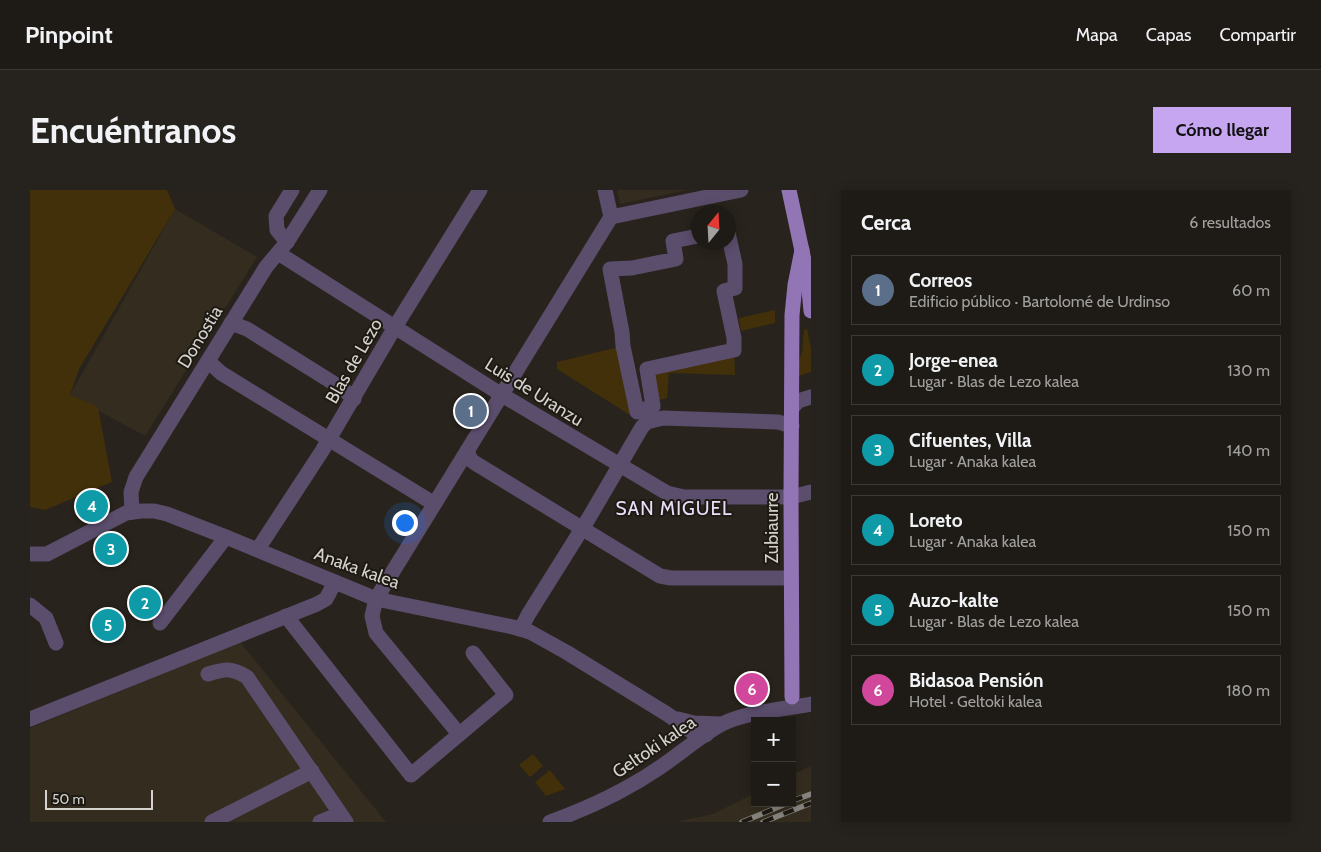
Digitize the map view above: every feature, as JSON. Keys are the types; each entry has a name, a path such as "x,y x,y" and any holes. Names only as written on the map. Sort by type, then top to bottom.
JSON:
{"main road":[{"path":"789,190 809,278 811,311"},
{"name":"Zubiaurre","path":"802,250 793,297 791,497 792,578 802,702"}],"street":[{"path":"283,248 277,230 276,216 292,190"},
{"name":"Donostia","path":"132,512 131,492 136,477 230,323 266,267 283,248 320,190"},
{"name":"Blas de Lezo","path":"258,550 329,440 395,327 480,190"},
{"path":"459,734 376,633 372,616 376,599 611,217 605,190"},
{"path":"611,217 741,190"},
{"path":"691,237 673,241 676,259 632,268 610,269 623,346 637,412 653,406 647,369 734,350 734,338 724,291 735,288 735,264 732,250"},
{"name":"Luis de Uranzu","path":"283,248 395,327 502,395 667,493 684,497 791,497 811,492"},
{"path":"792,359 797,346 800,298 803,287 809,278"},
{"path":"230,323 247,329 343,389 354,399"},
{"path":"208,361 221,373 435,503"},
{"path":"792,408 798,401 811,397"},
{"path":"521,629 642,427 647,422 680,418 784,422 792,426"},
{"path":"467,451 471,460 475,463 664,578 792,578"},
{"name":"Anaka kalea","path":"30,554 47,554 118,516 132,512 154,511 167,514 376,599 521,629 566,652 667,714 700,738"},
{"path":"160,623 226,537"},
{"path":"30,718 326,599 335,582"},
{"path":"30,605 46,618 56,643"},
{"path":"286,616 411,775 506,695 473,653"},
{"path":"208,674 226,669 237,670 247,677 343,818 320,822"},
{"name":"Geltoki kalea","path":"550,822 586,809 617,794 677,756 722,724 739,718 781,710 788,704 802,702"},
{"name":"Anaka kalea","path":"667,714 689,722 722,724"},
{"name":"Anaka kalea","path":"667,714 678,727 682,736 682,746 677,756"},
{"path":"689,722 696,727 700,738"},
{"path":"212,822 312,771"}],"shaded area":[{"path":"30,190 167,190 175,209 79,369 70,395 98,407 112,482 45,510 30,507"},
{"path":"617,190 687,190 620,204"},
{"path":"175,209 257,257 145,436 70,395"},
{"path":"775,310 775,323 741,331 739,318"},
{"path":"807,329 811,348 811,372 796,377 797,366 802,352 804,330"},
{"path":"623,346 637,412 630,415 557,369 557,362"},
{"path":"734,350 735,375 669,373 667,398 652,402 647,369"},
{"path":"240,642 386,822 30,822 30,728"},
{"path":"533,754 543,766 530,777 519,765"},
{"path":"811,766 811,822 676,822 713,814 751,795 751,807 796,807 796,773"},
{"path":"550,770 565,789 546,796 535,782"}],"railway":[{"path":"796,800 811,794"},
{"path":"763,822 811,803"},
{"path":"742,822 778,807"}],"place":[{"name":"Correos","path":"471,411"},
{"name":"Loreto","path":"92,506"},
{"name":"Cifuentes, Villa","path":"111,549"},
{"name":"Jorge-enea","path":"145,603"},
{"name":"Auzo-kalte","path":"108,625"},
{"name":"Bidasoa Pensión","path":"752,689"}],"district":[{"name":"SAN MIGUEL","path":"674,508"}]}
